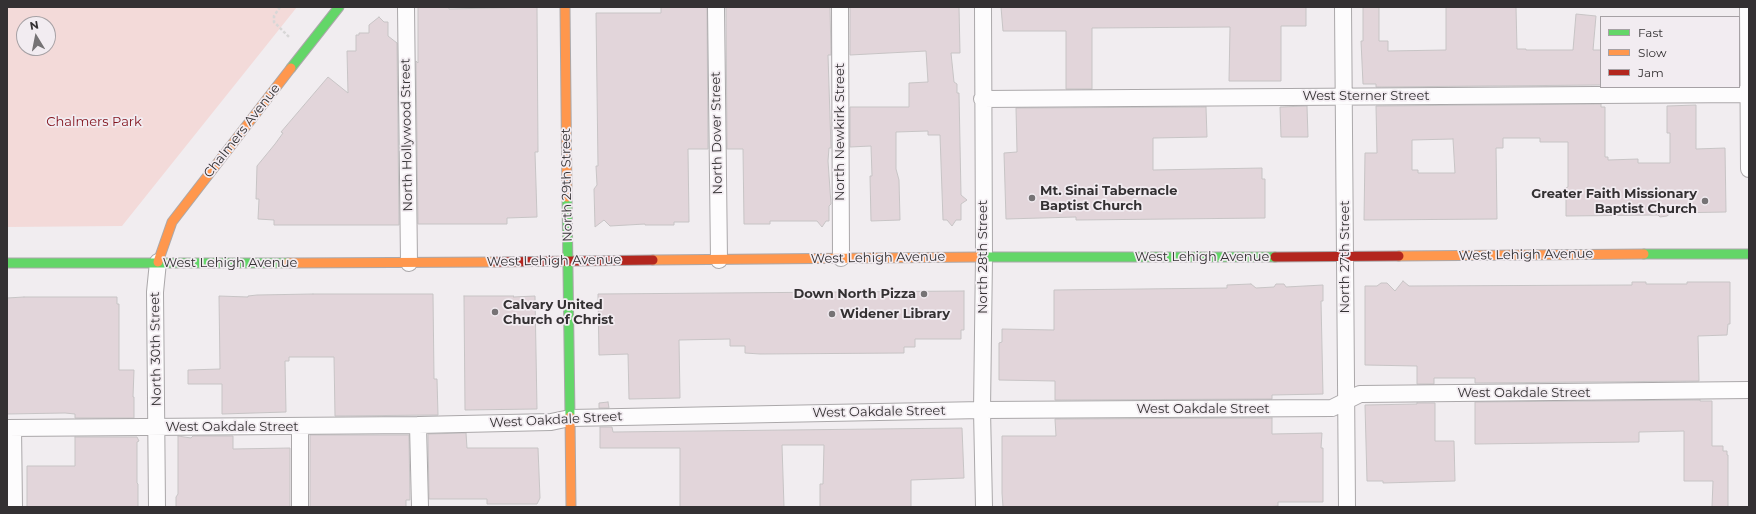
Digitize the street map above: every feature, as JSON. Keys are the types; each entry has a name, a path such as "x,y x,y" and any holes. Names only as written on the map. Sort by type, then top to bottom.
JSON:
{"main road":[{"name":"Chalmers Avenue","path":"158,262 172,222 339,7"},
{"name":"North 29th Street","path":"565,7 571,507"},
{"name":"West Lehigh Avenue","path":"7,263 409,263 984,257 1344,257 1749,254"}],"street":[{"name":"North Hollywood Street","path":"406,7 409,263"},
{"name":"North Dover Street","path":"716,7 719,260"},
{"name":"North Newkirk Street","path":"840,7 841,258"},
{"name":"North 28th Street","path":"983,7 982,98 984,257 982,410 984,507"},
{"name":"North 27th Street","path":"1343,7 1345,96 1344,257 1347,507"},
{"path":"1748,7 1749,169"},
{"name":"West Sterner Street","path":"982,98 1749,94"},
{"name":"North 30th Street","path":"157,507 155,292 158,262"},
{"name":"West Oakdale Street","path":"10,428 418,425 551,422 570,418 982,410 1332,408 1360,394 1749,390"},
{"path":"418,425 420,507"},
{"path":"300,426 300,507"},
{"path":"10,428 14,507"}],"path":[{"path":"280,7 274,16 274,22 305,51"}],"green space":[{"name":"Chalmers Park","path":"7,7 297,7 122,226 7,227"}],"building":[{"path":"418,7 449,7 449,9 537,7 538,152 535,152 537,217 507,218 507,224 418,224 416,61 418,63"},
{"path":"661,7 707,7 708,149 688,149 689,222 674,222 674,225 645,224 610,226 604,220 595,227 594,189 597,185 596,166 598,166 596,13 661,13"},
{"path":"726,7 830,7 831,55 828,55 831,148 829,148 828,161 831,204 829,206 829,221 826,221 822,227 817,221 770,221 770,224 744,224 743,149 727,149"},
{"path":"850,7 959,7 960,53 951,53 954,82 957,84 957,93 959,93 961,195 967,200 961,204 961,220 956,220 952,226 947,220 943,220 940,135 928,135 928,131 896,132 896,169 899,180 900,220 871,221 871,146 850,147 850,107 909,107 909,83 928,82 926,51 850,55"},
{"path":"1001,7 1306,7 1306,26 1281,26 1281,81 1229,81 1230,27 1092,28 1092,89 1066,89 1066,31 1003,31"},
{"path":"1363,7 1379,7 1379,41 1388,41 1388,51 1446,50 1446,7 1516,7 1517,49 1526,50 1573,50 1576,14 1596,16 1593,50 1600,50 1600,85 1376,87 1376,84 1363,84 1361,41 1363,41"},
{"path":"379,17 384,22 388,22 388,36 397,43 399,225 274,225 274,220 258,219 259,199 256,199 257,166 283,133 281,132 328,77 348,93 347,51 356,51 356,35 359,35 359,33 369,33 369,25"},
{"path":"1601,104 1601,107 1605,107 1605,157 1608,157 1608,160 1638,159 1638,163 1670,163 1670,133 1667,133 1667,106 1696,105 1696,149 1725,148 1726,212 1671,213 1667,216 1660,217 1658,215 1566,216 1566,188 1568,187 1568,142 1540,142 1540,138 1503,138 1503,148 1496,148 1497,219 1364,220 1365,153 1377,153 1376,106","holes":["1453,139 1455,173 1418,173 1418,170 1412,170 1412,140"]},
{"path":"1307,106 1308,137 1281,137 1280,107"},
{"path":"1206,107 1207,137 1153,138 1153,170 1262,168 1262,179 1265,179 1265,218 1076,220 1076,217 1006,219 1004,153 1017,152 1016,108"},
{"path":"1403,281 1409,286 1632,285 1632,282 1646,282 1646,284 1687,284 1687,282 1730,282 1730,324 1728,324 1727,335 1698,336 1699,381 1475,383 1475,378 1434,378 1434,384 1417,384 1417,366 1365,365 1365,286 1377,286 1381,283 1387,283 1395,291"},
{"path":"1251,284 1256,288 1274,287 1276,284 1284,284 1286,287 1323,285 1323,301 1321,301 1323,394 1272,395 1272,399 1055,400 1055,381 999,380 999,343 1002,342 1002,329 1054,330 1054,290 1227,288 1227,285"},
{"path":"964,291 964,330 961,330 961,339 915,339 915,347 904,347 904,353 760,354 745,353 745,346 730,346 730,339 679,340 680,398 629,399 628,354 599,355 598,294"},
{"path":"433,294 434,379 437,379 438,415 335,416 334,357 289,357 289,361 285,361 286,412 222,414 222,384 188,384 188,370 220,369 219,296 248,297 257,295"},
{"path":"464,296 535,296 537,409 465,410"},
{"path":"117,297 117,304 119,304 119,370 134,370 134,418 75,418 75,414 65,413 7,414 7,298"},
{"path":"1712,401 1712,446 1723,446 1723,451 1727,451 1728,507 1712,507 1713,481 1684,481 1684,431 1639,432 1639,442 1475,444 1475,402"},
{"path":"608,402 609,408 599,408 599,403"},
{"path":"1435,403 1435,441 1454,441 1455,481 1383,483 1383,481 1367,481 1365,405"},
{"path":"1272,418 1272,434 1322,433 1321,448 1323,448 1323,502 1278,502 1278,506 1266,507 1003,507 1002,436 1056,436 1055,419"},
{"path":"600,427 612,427 613,432 962,428 964,478 911,480 911,507 820,507 820,484 823,484 824,445 782,445 784,507 680,507 680,448 600,448"},
{"path":"466,433 467,448 538,448 540,498 537,504 487,504 487,499 429,499 428,434"},
{"path":"310,435 409,435 410,500 406,500 406,507 310,507"},
{"path":"178,436 191,438 193,436 233,436 233,449 290,448 290,507 176,507 176,497 178,494"},
{"path":"75,437 137,437 139,441 137,442 138,507 27,507 27,466 75,466"}],"traffic: fast":[{"path":"291,68 339,7"},
{"path":"567,197 570,417"},
{"path":"1644,254 1749,254"},
{"path":"980,257 1275,257"},
{"path":"7,263 288,263"}],"traffic: slow":[{"path":"565,7 567,197"},
{"path":"158,262 172,222 291,68"},
{"path":"1399,256 1644,254"},
{"path":"653,260 980,257"},
{"path":"288,263 496,262"},
{"path":"570,417 571,507"}],"traffic: jam":[{"path":"1275,257 1399,256"},
{"path":"496,262 653,260"}],"place":[{"name":"Mt. Sinai Tabernacle Baptist Church","path":"1032,198"},
{"name":"Greater Faith Missionary Baptist Church","path":"1705,201"},
{"name":"Down North Pizza","path":"924,294"},
{"name":"Calvary United Church of Christ","path":"495,312"},
{"name":"Widener Library","path":"832,314"}]}
